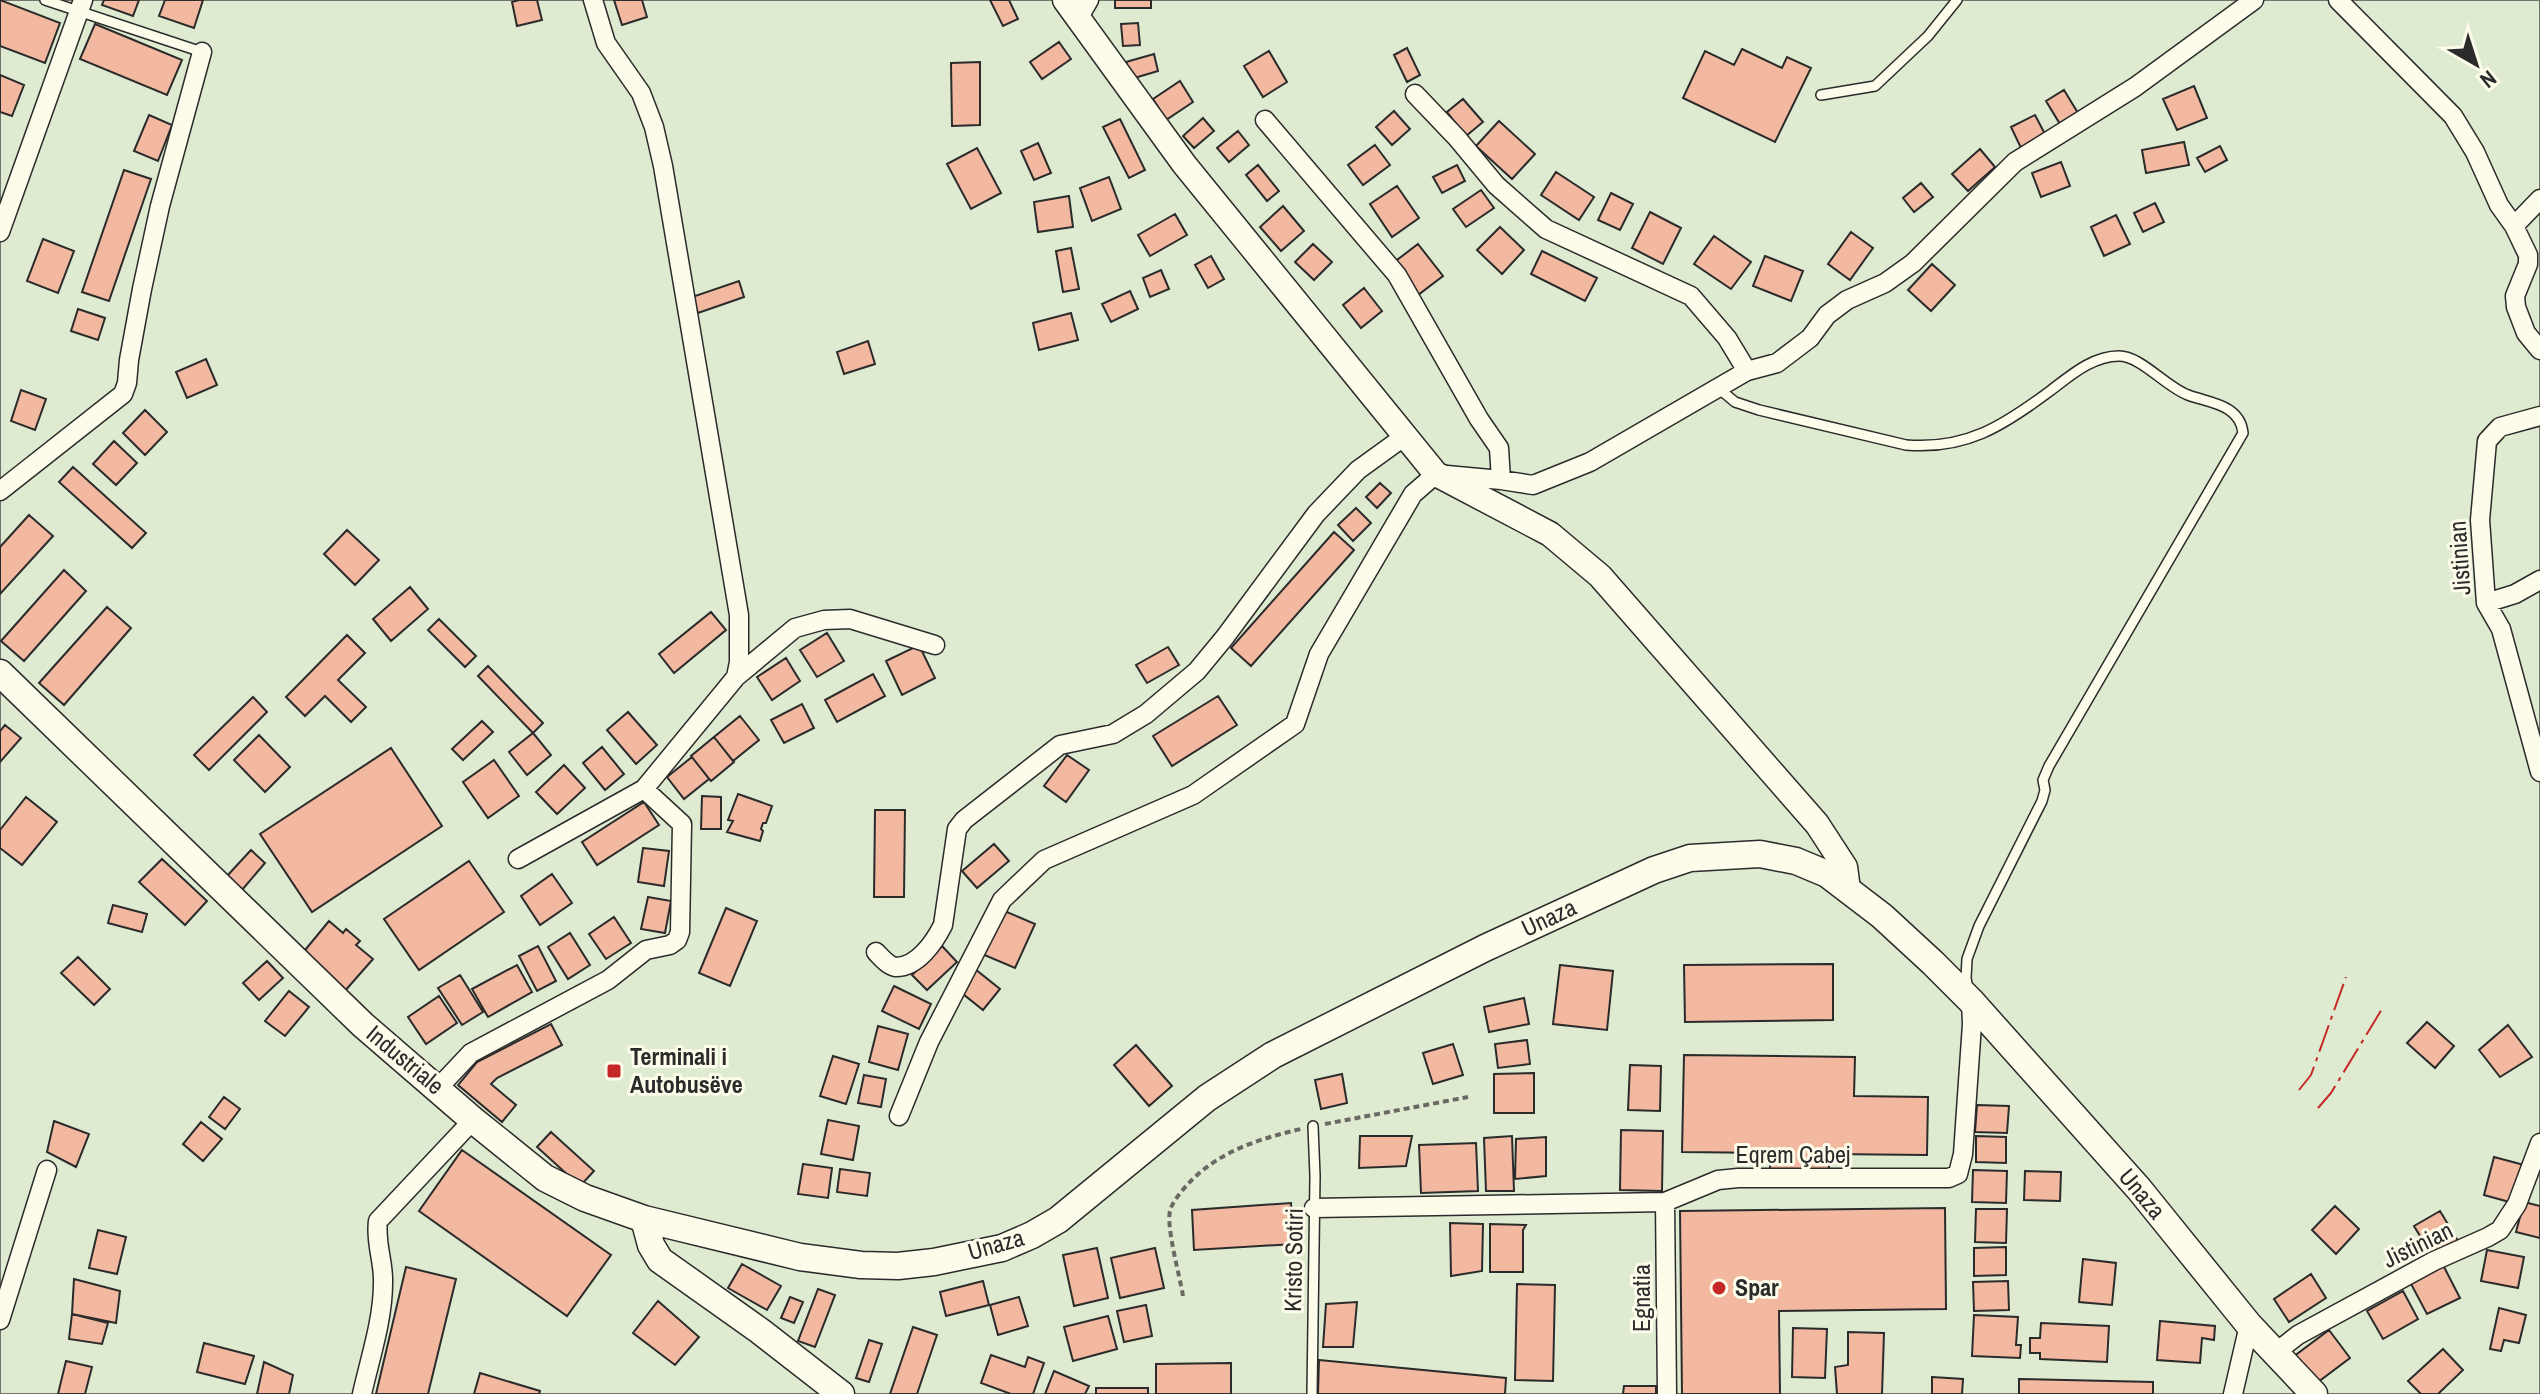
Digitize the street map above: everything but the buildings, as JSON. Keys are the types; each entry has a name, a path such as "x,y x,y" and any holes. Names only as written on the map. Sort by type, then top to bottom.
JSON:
{"main road":[{"name":"Industriale","path":"0,673 363,1025 473,1120 545,1178 585,1198 644,1219"},
{"name":"Unaza","path":"644,1219 763,1250 861,1265 898,1266 934,1262 1002,1248 1058,1220 1207,1098 1273,1055 1485,948 1619,885 1690,858 1760,854 1796,861 1827,874 1933,963 1971,1001 2139,1189 2249,1325 2314,1394"},
{"path":"644,1219 651,1245 660,1260 760,1331 841,1394"}],"street":[{"path":"593,0 606,43 641,93 654,127 663,166 739,615 736,677"},
{"path":"899,1116 929,1042 1002,900 1044,860 1193,795 1295,724 1319,654 1413,494 1436,474 1533,485 1590,462 1747,371 1777,363 1810,338 1837,307 1885,283 1913,263 2015,162 2135,87 2254,0"},
{"path":"2338,0 2453,116 2475,152 2499,205 2514,226 2528,255 2528,264 2515,296 2516,307 2526,333 2540,350"},
{"path":"0,232 81,6"},
{"path":"1077,6 1184,164 1436,474 1550,534 1600,576 1817,824 1845,867 1848,889"},
{"path":"0,491 123,394 160,206 202,52"},
{"path":"1415,94 1496,185 1546,229 1691,296 1727,338 1747,371"},
{"path":"1265,120 1397,275 1479,419 1499,448 1501,480"},
{"path":"2514,226 2540,199"},
{"name":"Jistinian","path":"2540,416 2500,427 2487,441 2480,520 2486,603 2501,629 2540,772"},
{"path":"876,952 895,967 908,964 925,952 943,925 957,829 964,820 1060,745 1113,734 1146,714 1197,671 1316,514 1358,470 1405,436"},
{"path":"2486,603 2515,594 2540,580"},
{"path":"518,859 644,789 736,677 795,628 824,620 850,619 935,645"},
{"path":"438,1088 471,1053 608,980 646,950 670,945 677,940 680,932 682,824 644,789"},
{"name":"Eqrem Çabej","path":"1314,1208 1665,1202 1718,1180 1738,1178 1949,1178 1958,1174 1963,1154 1971,1001"},
{"path":"362,1394 384,1280 375,1237 378,1221 473,1120"},
{"name":"Jistinian","path":"2275,1353 2298,1335 2434,1261 2500,1230 2517,1204 2540,1143"},
{"path":"0,1320 47,1170"},
{"name":"Egnatia","path":"1665,1202 1667,1394"},
{"path":"2233,1394 2249,1325"}],"lane":[{"path":"45,0 81,6 202,52"},
{"path":"1821,95 1875,86 1928,36 1957,0"},
{"path":"1717,387 1735,402 1759,410 1906,445 1929,447 1973,438 1995,428 2018,415 2084,366 2119,356 2137,362 2187,394 2227,408 2242,425 2243,433 2049,766 2043,780 2045,790 2042,801 1979,926 1967,959 1966,978 1971,1001"},
{"name":"Kristo Sotiri","path":"1312,1394 1313,1126"}],"path":[{"path":"1183,1296 1170,1211 1181,1192 1213,1161 1278,1134 1468,1097"}],"green space":[{"path":"0,0 2540,0 2540,1394 0,1394"}],"power":[{"path":"2299,1090 2311,1075 2346,977"},
{"path":"2318,1108 2331,1093 2382,1009"}],"place":[{"name":"Terminali i Autobusëve","path":"614,1071"},
{"name":"Spar","path":"1719,1288"}]}
